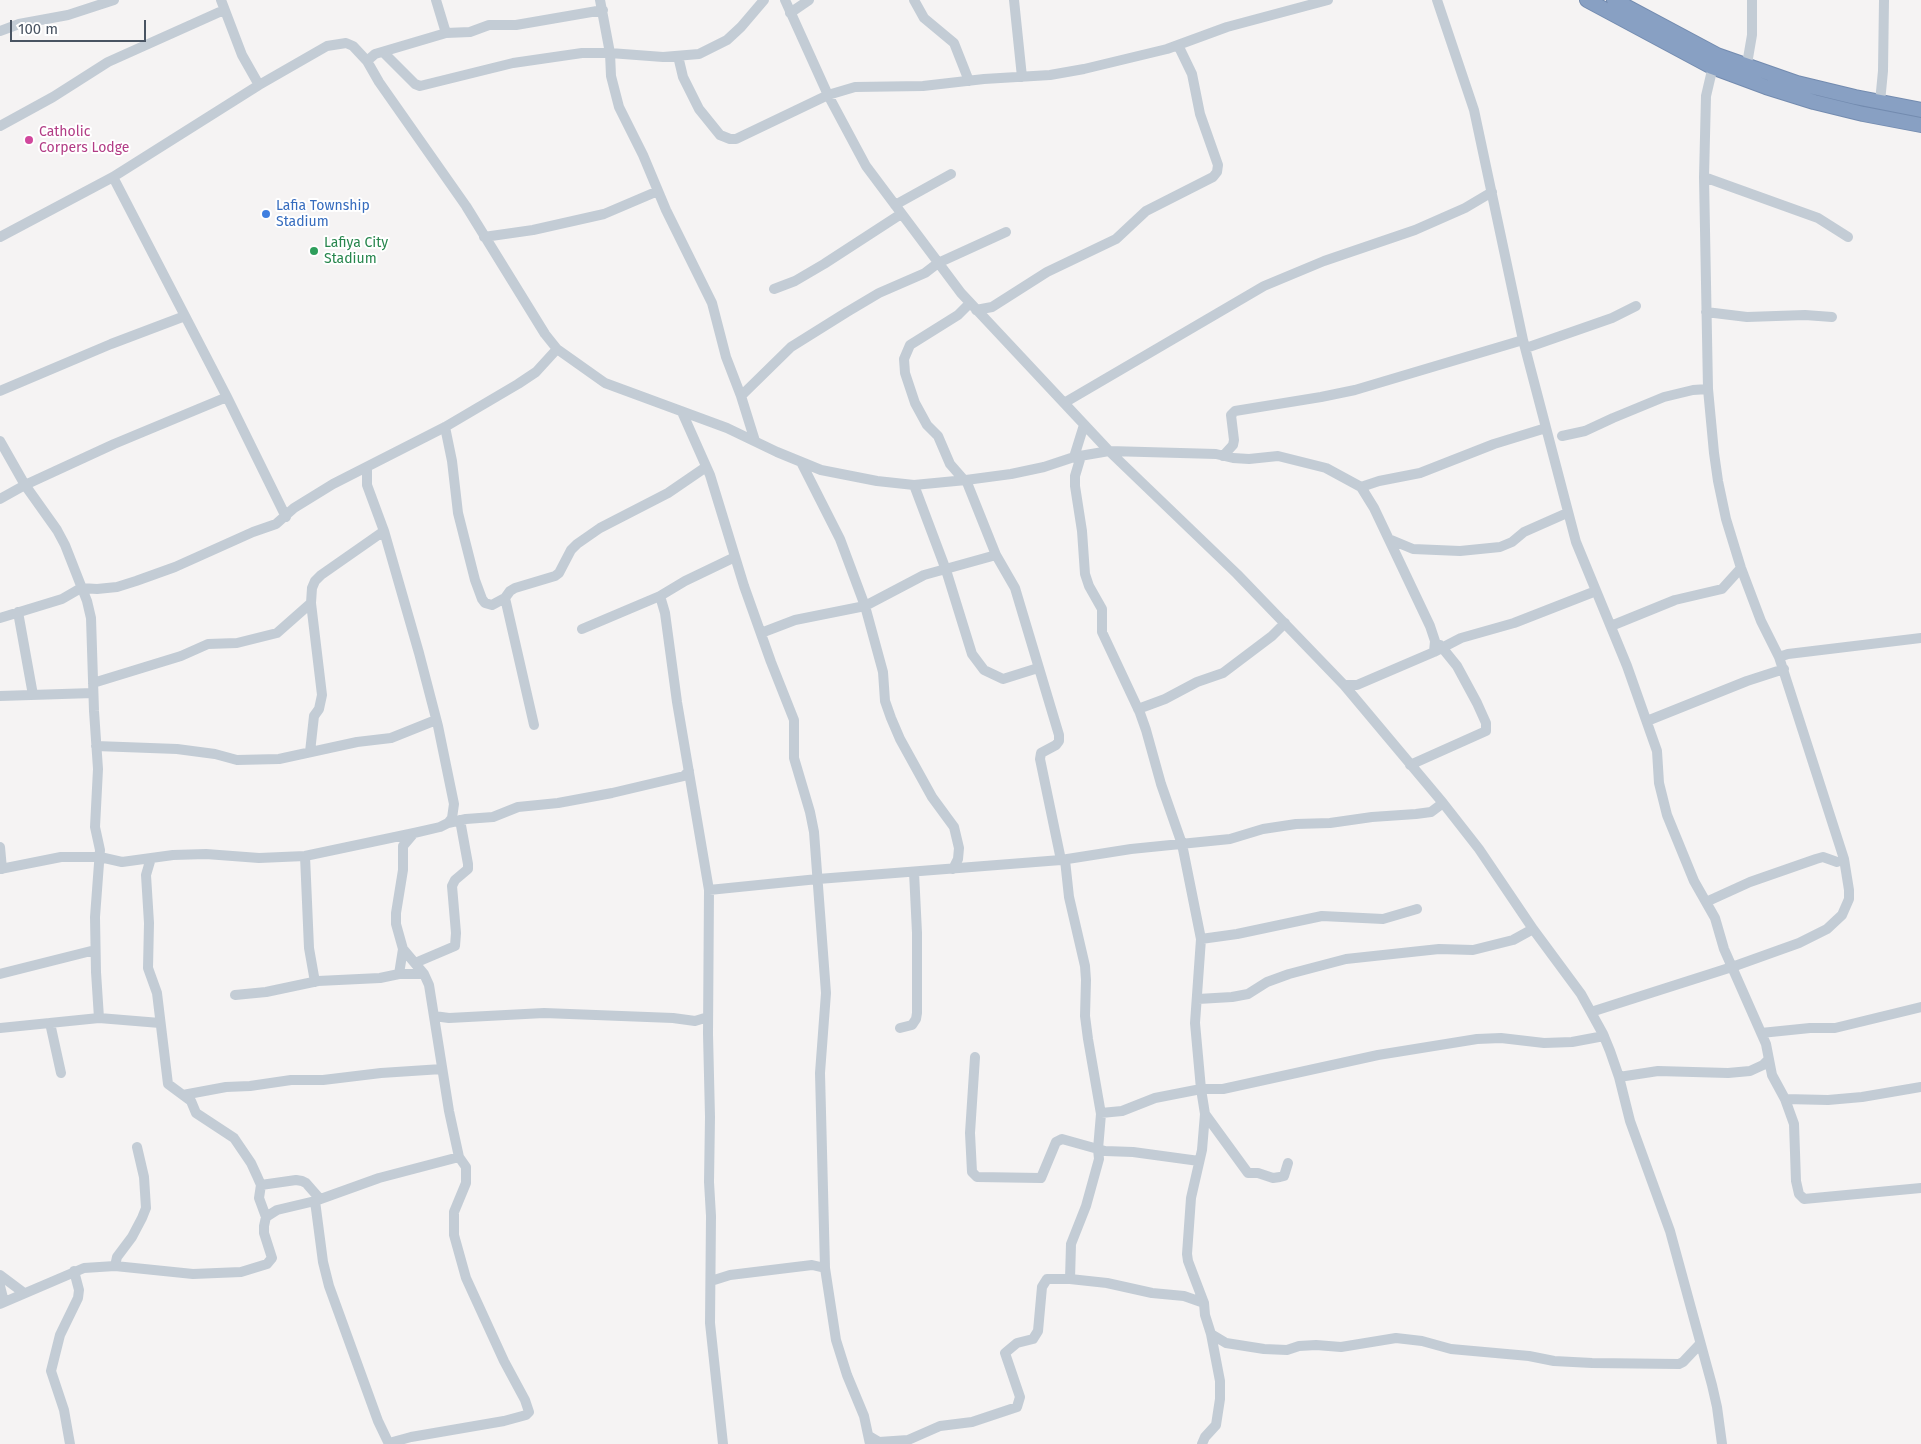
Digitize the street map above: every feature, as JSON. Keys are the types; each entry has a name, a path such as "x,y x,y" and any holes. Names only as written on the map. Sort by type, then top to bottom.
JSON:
{"highway":[{"path":"1586,0 1766,87 1814,102 1921,125"},
{"path":"1614,0 1714,61 1747,64 1797,83 1921,110"}],"street":[{"path":"0,32 19,24 68,15 114,0"},
{"path":"436,0 446,33"},
{"path":"383,52 415,84 420,86 513,63 582,53 678,56 699,54 727,40 764,0"},
{"path":"785,0 828,95 866,166 973,307 1109,451 1236,574 1344,686 1443,803 1479,849 1533,929 1581,994 1604,1036 1619,1077 1630,1121 1670,1231 1717,1407 1722,1444"},
{"path":"790,13 809,0"},
{"path":"914,0 924,18 954,43 969,81"},
{"path":"1014,0 1022,77"},
{"path":"678,56 683,77 699,109 720,136 736,139 828,95 855,87 924,86 1084,69 1131,59 1178,45 1227,27 1328,0"},
{"path":"1437,0 1474,110 1524,344 1567,513 1576,542 1647,720 1657,751 1658,783 1666,815 1694,881 1715,918 1724,949 1762,1034 1768,1051 1772,1076 1786,1099 1794,1124 1797,1190 1806,1200 1921,1188"},
{"path":"1747,64 1752,35 1752,0"},
{"path":"1880,102 1883,71 1884,0"},
{"path":"0,126 53,97 108,62 223,5 242,55 259,85"},
{"path":"367,61 375,54 446,33 470,32 489,25 516,24 602,5 610,53 611,76 619,106 712,303 726,357 755,441"},
{"path":"0,237 113,176 259,85 328,46 346,43 353,46 367,61 466,206 545,334 557,349 605,383 727,428 821,470 877,481 914,485 965,480 1011,474 1044,467 1078,456 1109,451 1175,452 1249,459 1263,456 1283,456 1326,468 1361,487 1374,508 1399,563 1410,582 1438,647 1457,666 1486,723 1486,731 1410,765"},
{"path":"1070,1279 1071,1244 1086,1206 1099,1154 1101,1113 1085,1016 1086,980 1084,966 1040,759 1042,753 1056,745 1060,735 1015,588 996,556 965,480 950,464 938,436 927,425 915,403 905,373 904,358 910,345 958,315 973,307 992,307 1047,272 1116,239 1146,212 1213,177 1217,172 1216,159 1200,114 1192,74 1178,45"},
{"path":"1591,1012 1732,967 1798,943 1827,928 1842,915 1849,899 1844,859 1784,669 1760,621 1741,568 1726,519 1718,481 1708,389 1704,177 1706,96 1714,61"},
{"path":"774,289 824,264 951,174"},
{"path":"113,176 227,397 286,517"},
{"path":"1704,177 1818,218 1848,237"},
{"path":"484,237 533,230 604,214 658,191"},
{"path":"1064,403 1264,286 1324,261 1415,230 1465,208 1492,192"},
{"path":"741,396 792,347 879,293 925,273 938,263 1006,232"},
{"path":"1222,456 1233,445 1231,415 1235,411 1355,390 1612,318 1636,306"},
{"path":"990,325 992,307"},
{"path":"1706,312 1747,317 1804,315 1832,317"},
{"path":"0,391 111,344 185,316"},
{"path":"0,618 62,599 81,588 117,587 136,581 276,524 294,508 333,484 445,427 536,372 557,349"},
{"path":"1361,487 1379,481 1426,472 1494,444 1548,435 1562,436 1585,431 1664,397 1693,390 1708,389"},
{"path":"0,499 25,485 114,444 227,397"},
{"path":"682,412 719,500 735,557 794,720 794,758 810,812 818,879 826,993 820,1073 825,1268 836,1340 847,1375 874,1442 908,1440 940,1426 972,1422 1017,1407 1020,1397 1005,1353 1017,1343 1033,1339 1038,1331 1042,1287 1045,1280 1051,1278 1106,1283 1152,1294 1184,1296 1204,1303"},
{"path":"1084,425 1075,486 1082,531 1085,574 1102,608 1102,632 1146,730 1161,784 1182,844 1201,939 1196,1023 1201,1089 1205,1114 1199,1161 1191,1198 1187,1254 1204,1303 1220,1381 1220,1399 1216,1425 1205,1437 1202,1444"},
{"path":"445,427 452,461 458,513 482,599 485,603 492,605 505,598 510,590 514,588 560,574 571,550 576,544 600,528 668,492 706,467"},
{"path":"0,441 25,485 57,530 65,545 87,601 91,618 98,793 95,827 100,857 95,917 99,1018"},
{"path":"801,462 840,539 865,606 883,672 885,701 891,718 900,739 932,797 954,826 959,848 958,859 953,869"},
{"path":"946,482 950,464"},
{"path":"367,467 367,485 384,531 419,652 436,720 454,804 452,818 448,823"},
{"path":"351,475 367,485"},
{"path":"914,485 946,570 972,654 984,670 1004,679 1038,668"},
{"path":"1388,539 1412,549 1460,551 1507,546 1524,532 1567,513"},
{"path":"310,752 314,716 321,705 322,694 311,603 312,588 315,581 321,575 384,531"},
{"path":"1399,563 1412,549"},
{"path":"761,633 795,620 865,606 924,576 996,556"},
{"path":"582,630 660,596 685,581 735,557"},
{"path":"1611,626 1675,600 1715,592 1728,584 1741,568"},
{"path":"1728,584 1748,588"},
{"path":"1344,686 1357,685 1438,647 1461,638 1514,623 1596,591"},
{"path":"660,596 665,613 688,777 709,890 710,1323 723,1444"},
{"path":"505,598 534,725"},
{"path":"0,696 34,695 93,688 181,656 208,644 246,641 277,633 311,603"},
{"path":"18,612 34,695"},
{"path":"1138,709 1165,699 1197,682 1223,673 1272,636 1285,623"},
{"path":"1779,657 1788,654 1921,638"},
{"path":"1647,720 1747,681 1784,669"},
{"path":"1354,699 1357,685"},
{"path":"96,746 177,749 215,754 237,760 279,759 357,742 391,738 436,720"},
{"path":"0,847 1,869 61,857 100,857 122,862 174,855 206,854 259,858 305,856 440,827 463,819 493,816 518,807 558,803 688,777"},
{"path":"709,890 818,879 1063,860 1130,849 1240,838 1263,829 1296,824 1330,823 1431,812 1443,803"},
{"path":"414,963 455,946 456,933 452,886 455,880 468,868 468,864 463,819 454,811"},
{"path":"403,846 414,833"},
{"path":"396,837 403,846 403,870 396,913 396,924 403,949 400,974"},
{"path":"305,856 309,948 315,982"},
{"path":"1706,902 1750,882 1823,857 1837,862"},
{"path":"151,858 146,875 150,930 147,962 150,977 157,993 168,1084 191,1101 196,1113 234,1138 251,1163 261,1186 258,1196 269,1215"},
{"path":"958,859 966,868"},
{"path":"900,1028 912,1025 917,1013 917,933 914,872"},
{"path":"1201,939 1237,934 1322,916 1382,919 1417,909"},
{"path":"1198,999 1248,994 1267,982 1346,958 1439,949 1474,950 1513,940 1533,929"},
{"path":"261,1186 296,1180 306,1183 317,1200 323,1262 329,1286 378,1421 389,1444 411,1436 526,1415 528,1412 525,1400 466,1278 454,1235 454,1212 466,1183 466,1167 460,1157 442,1069 429,985 424,974 403,949"},
{"path":"0,974 96,950"},
{"path":"235,996 315,982 380,978 400,974 424,974"},
{"path":"1762,1034 1810,1028 1835,1028 1921,1007"},
{"path":"434,1016 449,1018 544,1012 673,1018 695,1021 708,1017"},
{"path":"0,1028 99,1018 160,1023"},
{"path":"436,1030 449,1018"},
{"path":"50,1023 60,1073"},
{"path":"1101,1113 1122,1110 1155,1098 1201,1089 1223,1089 1378,1055 1477,1039 1501,1038 1544,1044 1572,1042 1604,1036"},
{"path":"975,1057 970,1133 972,1172 977,1177 1041,1178 1056,1142 1062,1139 1099,1154 1110,1151 1133,1152 1199,1161"},
{"path":"1756,1070 1769,1059"},
{"path":"183,1095 226,1087 250,1086 291,1080 323,1080 381,1073 442,1069"},
{"path":"1619,1077 1658,1071 1728,1073 1756,1070 1772,1076"},
{"path":"1624,1094 1638,1075"},
{"path":"1786,1099 1828,1100 1862,1097 1921,1087"},
{"path":"1205,1114 1248,1173 1258,1173 1273,1178 1280,1177 1284,1176 1288,1163"},
{"path":"115,1266 146,1208 144,1177 137,1147"},
{"path":"0,1286 2,1303 84,1268 115,1266 193,1274 241,1272 267,1264 272,1258 264,1233 264,1226 269,1215 290,1206 317,1200 379,1178 460,1157"},
{"path":"812,1265 824,1255"},
{"path":"711,1281 730,1275 812,1265 825,1268"},
{"path":"70,1444 64,1410 51,1371 60,1335 78,1298 74,1271"},
{"path":"0,1275 24,1292"},
{"path":"1184,1296 1197,1284"},
{"path":"1211,1334 1226,1343 1264,1349 1287,1350 1307,1346 1341,1347 1396,1338 1422,1341 1451,1349 1592,1363 1679,1364 1700,1344"}],"place":[{"name":"Catholic Corpers Lodge","path":"29,140"},
{"name":"Lafia Township Stadium","path":"266,214"},
{"name":"Lafiya City Stadium","path":"314,251"}]}
